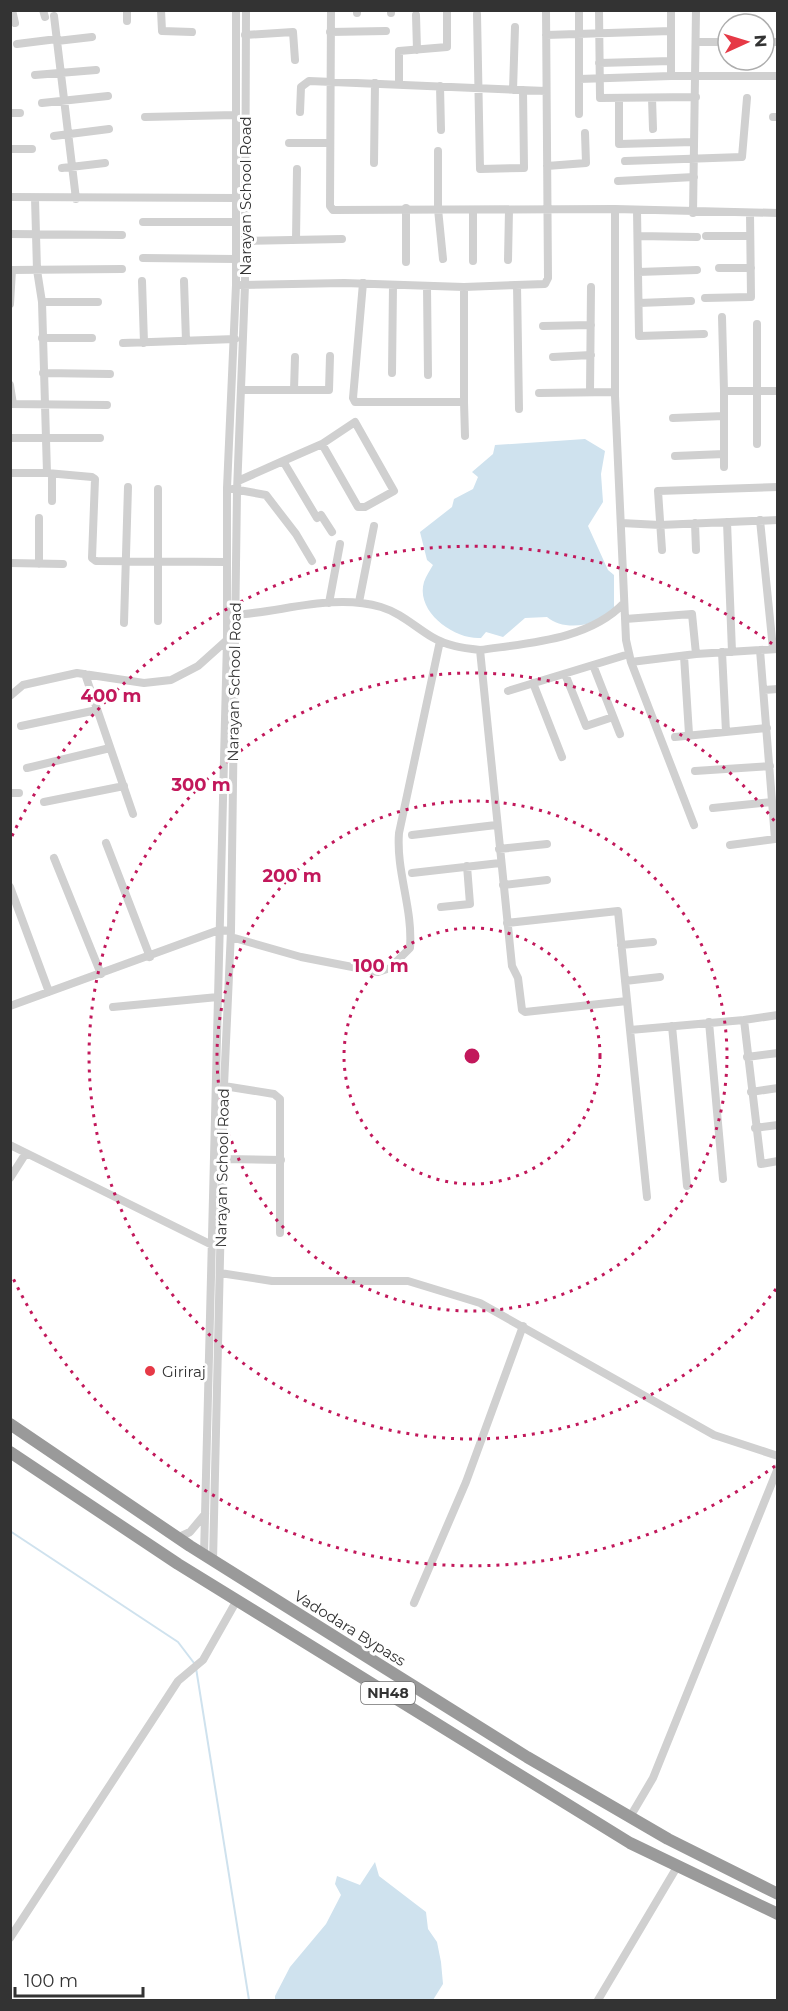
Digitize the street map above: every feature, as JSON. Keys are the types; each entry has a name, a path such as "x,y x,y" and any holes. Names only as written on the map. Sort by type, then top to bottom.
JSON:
{"highway":[{"name":"Vadodara Bypass","path":"10,1424 177,1538 527,1756 630,1817 777,1894"},
{"name":"NH48","path":"10,1452 178,1564 630,1843 777,1914"}],"street":[{"path":"12,10 15,23"},
{"path":"127,10 127,21"},
{"path":"161,10 162,31 192,32"},
{"path":"209,1558 206,1514 219,930 227,640 231,615 227,562 227,488 235,339 241,285 236,259 235,222 236,10"},
{"name":"Narayan School Road","path":"209,1558 216,1497 224,1086 231,934 231,615 241,390 241,285 245,241 246,10"},
{"path":"331,10 329,82 331,209 548,211 615,209 693,213 777,213"},
{"path":"399,84 399,51 447,47 447,10"},
{"path":"241,285 363,283 464,287 545,284 548,278 546,10"},
{"path":"579,10 579,114"},
{"path":"599,10 600,98 696,97"},
{"path":"671,10 671,76"},
{"path":"693,213 696,10"},
{"path":"47,14 57,40 76,199"},
{"path":"477,14 480,169 524,168 524,90"},
{"path":"416,15 417,50"},
{"path":"513,90 515,27"},
{"path":"546,35 671,31"},
{"path":"245,35 293,32 295,60"},
{"path":"330,32 386,32"},
{"path":"17,44 92,37"},
{"path":"697,42 716,42"},
{"path":"599,63 671,61"},
{"path":"35,75 96,70"},
{"path":"579,79 777,76"},
{"path":"300,112 302,84 309,81 546,91"},
{"path":"374,163 375,83"},
{"path":"440,86 441,130"},
{"path":"42,103 108,96"},
{"path":"619,98 619,144 694,142"},
{"path":"652,98 653,129"},
{"path":"625,160 742,157 747,98"},
{"path":"145,117 236,115"},
{"path":"54,136 109,129"},
{"path":"548,166 586,163 585,133"},
{"path":"289,143 330,143"},
{"path":"10,149 32,149"},
{"path":"438,151 438,209 443,259"},
{"path":"62,168 105,163"},
{"path":"296,240 297,169"},
{"path":"618,181 694,177"},
{"path":"10,197 245,198"},
{"path":"35,198 37,270 42,302 44,405 52,501"},
{"path":"406,208 406,262"},
{"path":"615,209 615,392 625,619 630,658 693,825"},
{"path":"473,210 473,261"},
{"path":"508,260 509,210"},
{"path":"638,210 639,336 704,334"},
{"path":"705,298 751,297 750,213"},
{"path":"143,222 235,222"},
{"path":"10,234 122,235"},
{"path":"638,236 750,236"},
{"path":"245,241 342,239"},
{"path":"143,258 236,259"},
{"path":"718,268 751,268"},
{"path":"10,304 12,270 122,269"},
{"path":"638,272 698,270"},
{"path":"184,280 186,341"},
{"path":"142,281 144,343"},
{"path":"363,283 354,400 464,402"},
{"path":"392,374 393,285"},
{"path":"517,285 519,409"},
{"path":"427,287 428,375"},
{"path":"464,287 465,436"},
{"path":"590,392 591,287"},
{"path":"639,303 691,301"},
{"path":"42,302 98,302"},
{"path":"722,317 724,466"},
{"path":"757,324 757,444"},
{"path":"543,326 591,325"},
{"path":"42,338 92,338"},
{"path":"123,343 235,339"},
{"path":"553,357 591,355"},
{"path":"241,390 329,390 330,356"},
{"path":"294,390 295,357"},
{"path":"43,373 110,374"},
{"path":"10,385 12,405 107,405"},
{"path":"723,391 777,391"},
{"path":"539,393 615,392"},
{"path":"673,418 724,416"},
{"path":"227,488 237,486 322,444 356,422 394,491 365,507 358,507 322,444"},
{"path":"10,438 100,438"},
{"path":"675,456 724,454"},
{"path":"284,461 317,518 321,515 332,532"},
{"path":"10,473 94,478 92,558 96,561 227,562"},
{"path":"237,486 266,495 296,534 312,561"},
{"path":"662,550 658,491 777,487"},
{"path":"124,624 128,488"},
{"path":"158,489 158,621"},
{"path":"39,518 39,564"},
{"path":"508,691 593,665 630,658 775,649 760,520"},
{"path":"621,523 660,525 777,520"},
{"path":"727,522 732,652"},
{"path":"695,523 696,550"},
{"path":"359,602 374,526"},
{"path":"329,603 340,544"},
{"path":"10,563 63,564"},
{"path":"231,615 329,603 359,602 383,608 454,647 480,650 574,632 607,620 624,603"},
{"path":"625,619 692,614 696,654"},
{"path":"10,696 23,685 76,674 144,683 171,680 198,666 227,640"},
{"path":"11,1003 150,957 219,930 301,957 378,972 390,968 410,948 407,894 398,863 399,833 440,641"},
{"path":"480,650 512,966 518,978 523,1011 627,1001"},
{"path":"730,845 775,839 760,650"},
{"path":"722,652 726,732"},
{"path":"684,656 689,734"},
{"path":"593,665 620,734"},
{"path":"85,674 133,814"},
{"path":"565,674 586,726 613,717"},
{"path":"533,683 562,757"},
{"path":"764,690 777,689"},
{"path":"21,726 97,710"},
{"path":"675,736 767,728"},
{"path":"27,768 110,748"},
{"path":"694,771 770,766"},
{"path":"44,802 124,786"},
{"path":"713,808 772,802"},
{"path":"412,835 496,825"},
{"path":"106,843 150,957"},
{"path":"499,849 547,844"},
{"path":"54,858 101,974"},
{"path":"412,873 500,862"},
{"path":"441,907 470,904 467,866"},
{"path":"503,885 547,880"},
{"path":"10,887 49,992"},
{"path":"507,923 616,910 647,1197"},
{"path":"621,945 653,942"},
{"path":"625,981 660,977"},
{"path":"112,1007 218,997"},
{"path":"630,1030 777,1015"},
{"path":"744,1020 761,1164 777,1161"},
{"path":"709,1022 723,1179"},
{"path":"672,1026 687,1186"},
{"path":"747,1057 777,1053"},
{"path":"224,1086 279,1096 280,1233"},
{"path":"751,1092 777,1088"},
{"path":"755,1128 777,1125"},
{"path":"10,1145 212,1245"},
{"path":"10,1178 26,1153"},
{"path":"223,1159 281,1160"},
{"path":"220,1273 272,1281 408,1281 489,1306 714,1435 777,1456"},
{"path":"414,1603 466,1482 523,1326"},
{"path":"630,1817 653,1778 777,1468"},
{"path":"177,1538 190,1532 206,1514"},
{"path":"10,1938 178,1681 201,1661 237,1600"},
{"path":"598,2001 677,1867"}],"water":[{"path":"585,439 605,451 601,474 603,502 588,526 608,570 614,575 614,609 600,620 572,626 554,622 547,617 525,618 503,637 486,632 481,638 471,637 449,629 439,622 425,604 424,582 433,565 427,560 420,532 452,507 454,499 473,489 478,477 472,472 493,454 495,445"},
{"path":"375,1862 379,1876 426,1912 428,1929 437,1942 443,1984 433,2000 275,2000 290,1967 326,1924 341,1895 335,1884 337,1876 360,1885"}],"waterway":[{"path":"10,1531 178,1642 194,1663"},
{"path":"196,1668 249,2000"}],"place":[{"name":"Giriraj","path":"150,1371"}]}
